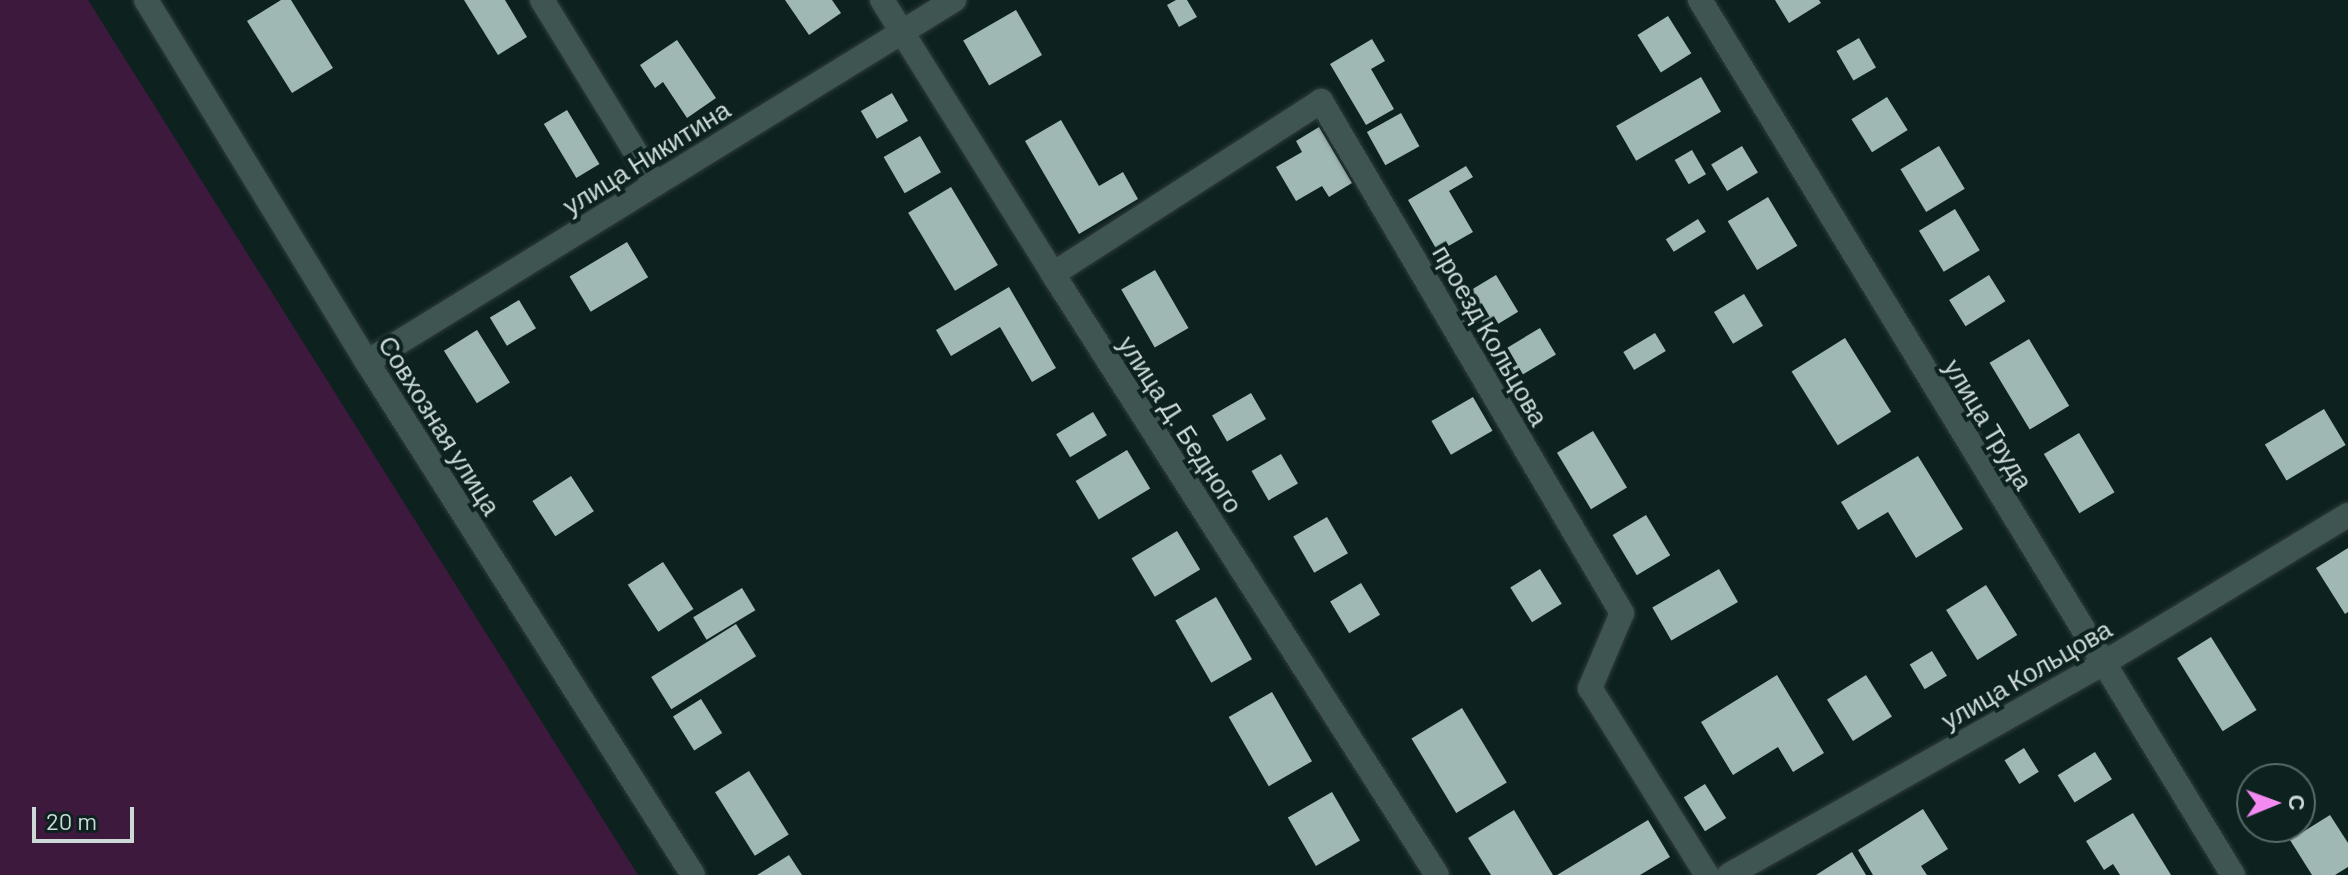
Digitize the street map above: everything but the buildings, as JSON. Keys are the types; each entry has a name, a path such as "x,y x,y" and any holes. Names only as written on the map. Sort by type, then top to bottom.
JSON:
{"street":[{"name":"Совхозная улица","path":"146,0 367,362 693,875"},
{"path":"542,0 655,184"},
{"name":"улица Д. Бедного","path":"882,0 1437,875"},
{"name":"улица Никитина","path":"367,362 954,0"},
{"name":"улица Труда","path":"1700,0 2233,875"},
{"name":"проезд Кольцова","path":"1053,274 1321,101 1622,613 1590,688 1707,875"},
{"name":"улица Кольцова","path":"1729,875 2102,664 2348,515"}],"shaded area":[{"path":"0,0 88,0 638,875 0,875"}]}
